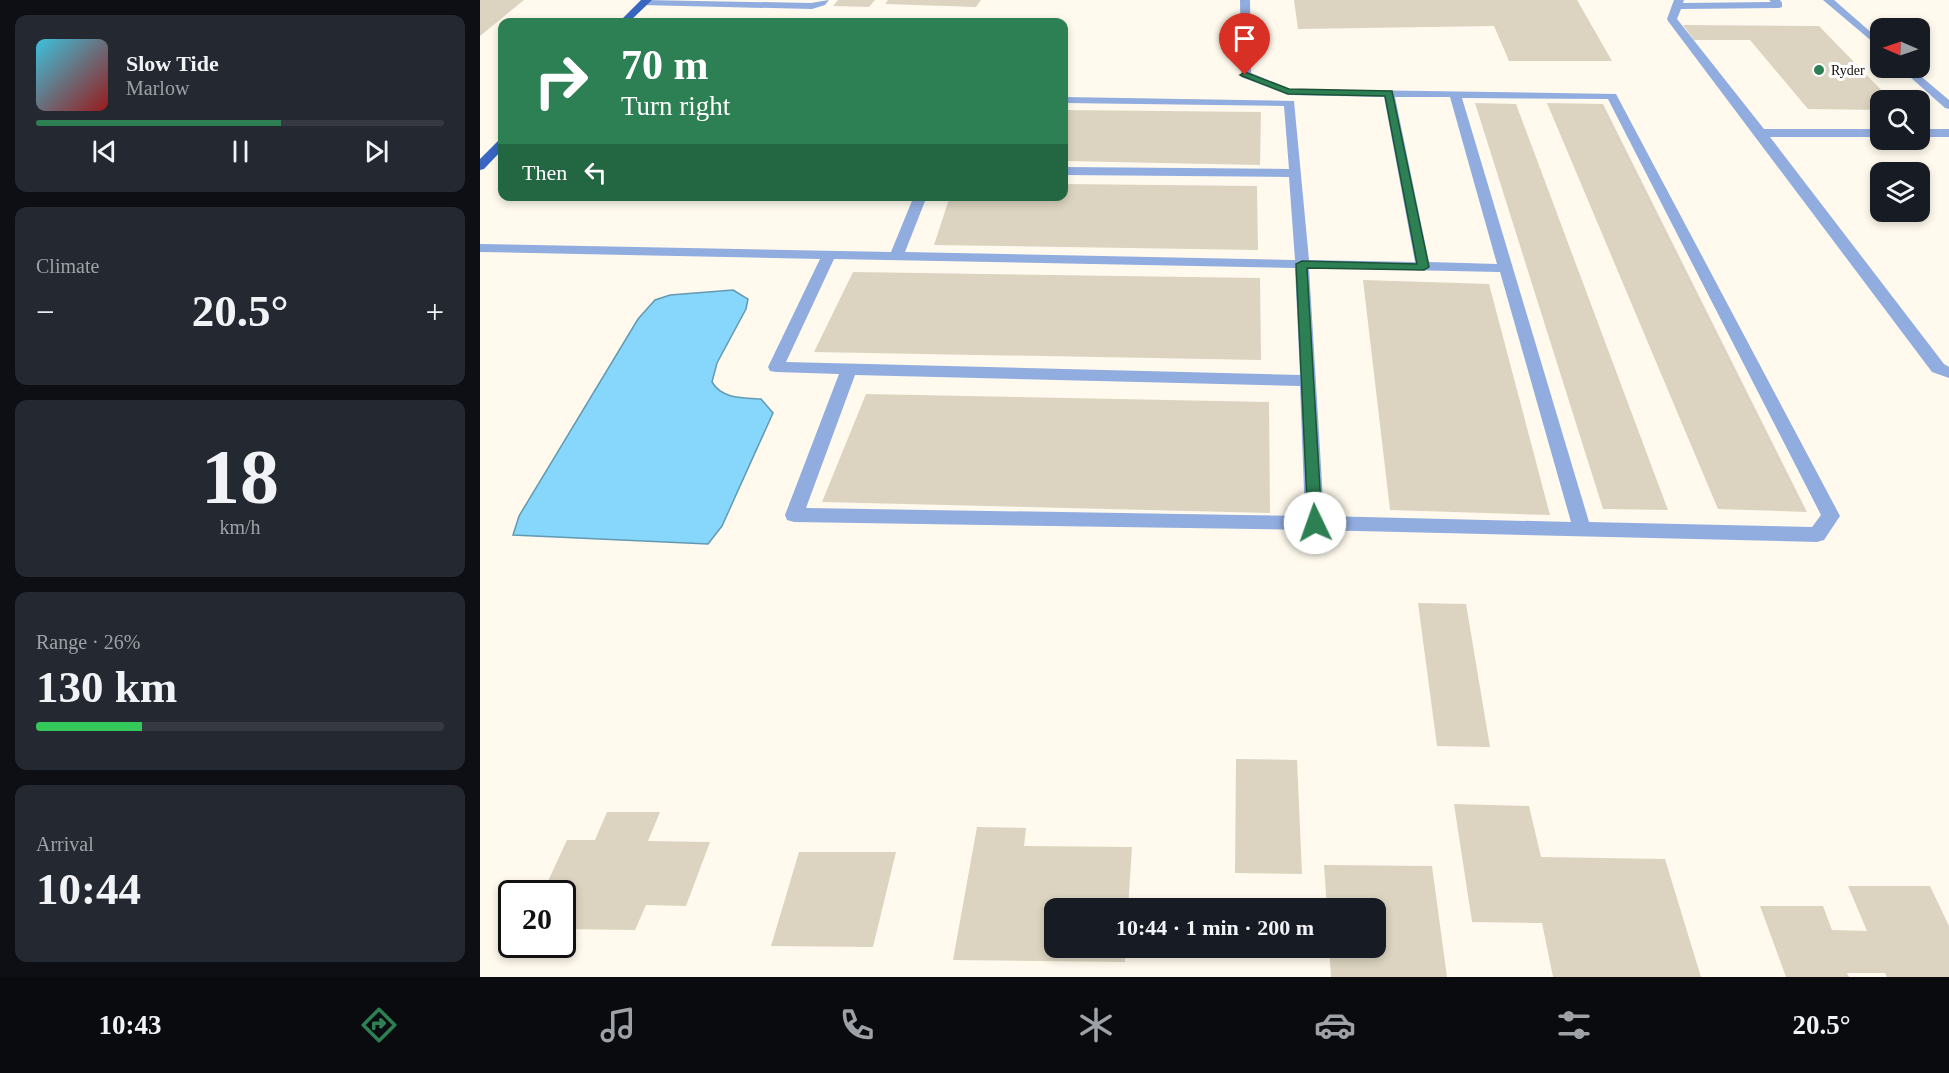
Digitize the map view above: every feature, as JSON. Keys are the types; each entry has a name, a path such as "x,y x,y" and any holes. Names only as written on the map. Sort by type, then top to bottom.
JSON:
{"main road":[{"path":"628,18 645,2"},
{"path":"480,166 498,148"}],"street":[{"path":"645,2 812,6 824,0"},
{"path":"849,369 794,514 1817,535 1831,516 1612,96 1288,92 1245,75 1247,69 1245,0"},
{"path":"1774,0 1779,5 1678,3 1672,19 1938,368 1949,372"},
{"path":"1828,0 1870,36"},
{"path":"1917,78 1949,106"},
{"path":"1389,93 1424,267"},
{"path":"1455,94 1582,529"},
{"path":"1068,100 1290,103 1302,264 1315,523"},
{"path":"1761,133 1870,133"},
{"path":"1930,133 1949,133"},
{"path":"1068,171 1295,173"},
{"path":"896,256 919,201"},
{"path":"480,248 1506,268"},
{"path":"829,254 776,367 1308,381"}],"water":[{"path":"733,290 748,299 746,309 717,363 712,382 716,388 727,395 761,399 773,413 722,526 708,544 513,535 519,516 638,319 655,300 670,295"}],"building":[{"path":"480,0 524,0 502,18 498,18 498,21 480,36"},
{"path":"838,0 875,0 869,7 833,6"},
{"path":"888,0 981,0 976,7 885,4"},
{"path":"1294,0 1577,0 1612,61 1509,61 1494,26 1298,29"},
{"name":"Ryder","path":"1683,25 1819,26 1881,90 1870,90 1870,110 1808,109 1750,40 1694,40"},
{"path":"1475,103 1516,104 1668,510 1603,509"},
{"path":"1547,103 1603,104 1807,512 1718,509"},
{"path":"1068,110 1261,112 1260,165 1068,161"},
{"path":"1068,184 1257,186 1258,250 934,245 948,201 1068,201"},
{"path":"853,272 1260,278 1261,360 814,352"},
{"path":"1363,280 1489,284 1550,515 1390,510"},
{"path":"866,394 1269,402 1270,513 822,502"},
{"path":"1418,603 1466,604 1490,747 1437,746"},
{"path":"1236,759 1297,760 1302,874 1235,873"},
{"path":"1454,804 1529,806 1541,857 1665,859 1701,977 1553,977 1542,923 1472,922"},
{"path":"607,812 660,812 648,841 710,842 686,906 646,905 635,930 576,929 576,880 548,880 567,840 595,840"},
{"path":"977,827 1026,828 1024,846 1132,847 1129,898 1044,898 1044,958 1125,958 1125,962 953,960"},
{"path":"799,852 896,852 873,947 771,946"},
{"path":"1324,865 1432,866 1447,977 1331,977 1330,958 1386,958 1386,898 1326,898"},
{"path":"1848,886 1930,886 1949,926 1949,977 1887,977 1885,973 1847,973 1849,977 1786,977 1760,906 1823,906 1832,930 1867,931"}],"place":[{"name":"Ryder","path":"1819,70"}],"route":[{"path":"1245,75 1288,92 1389,93 1424,267 1302,264 1315,523"}]}
